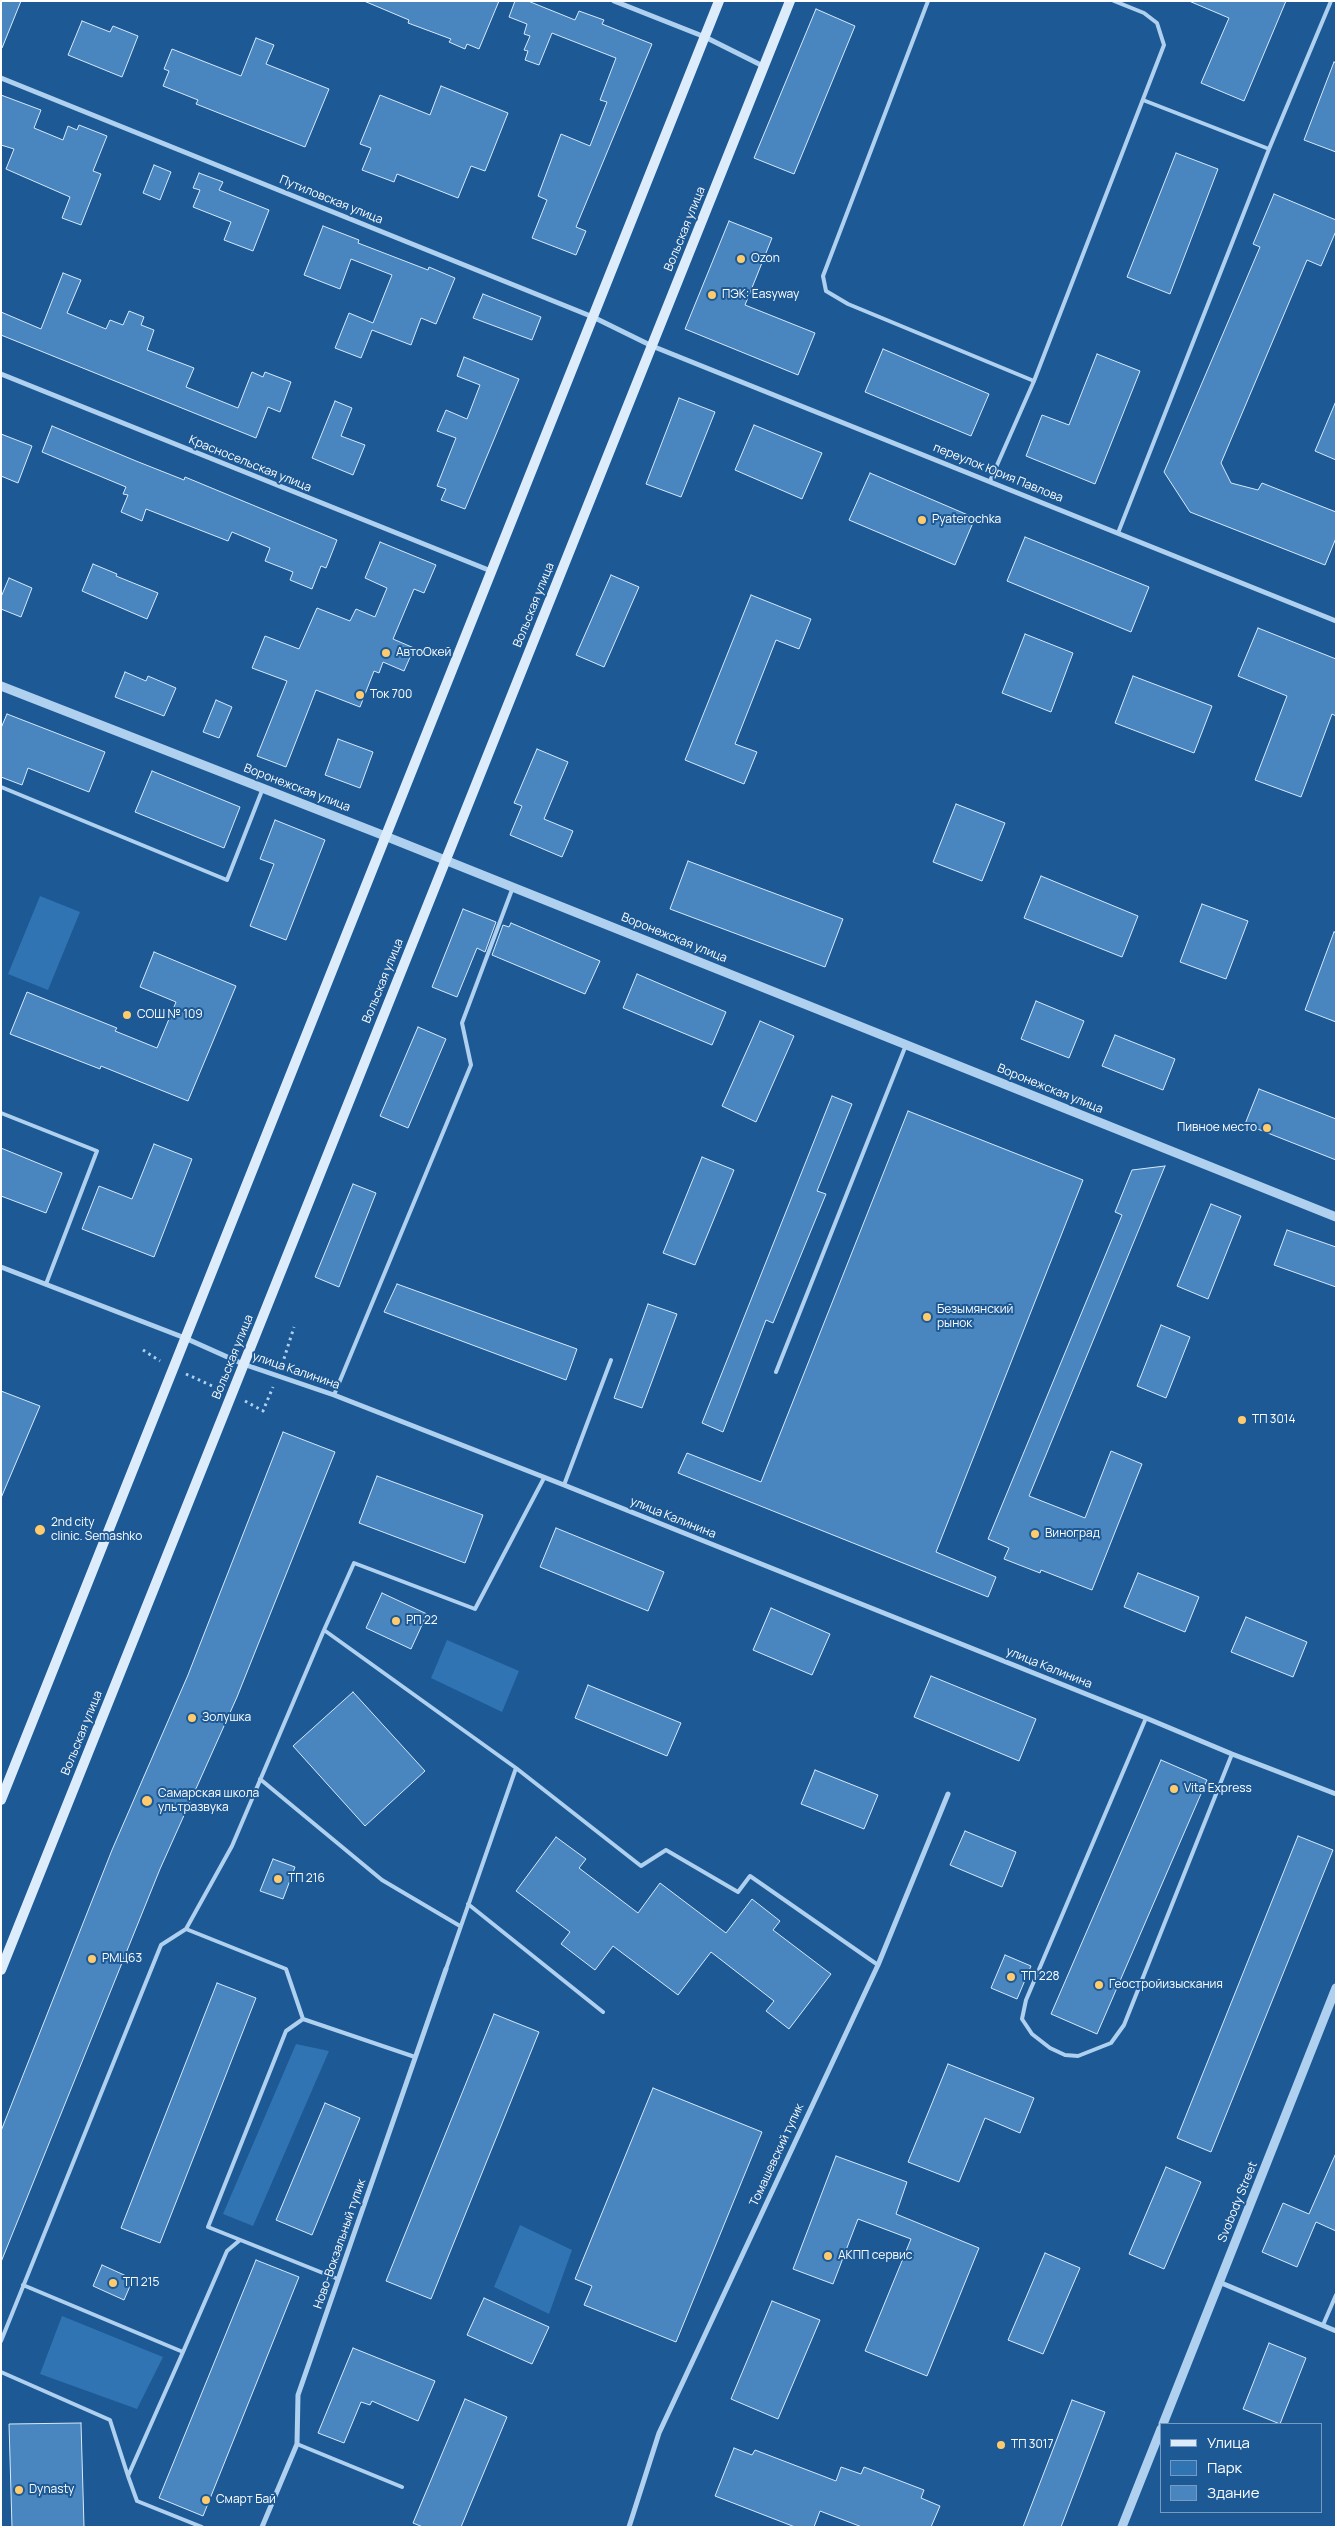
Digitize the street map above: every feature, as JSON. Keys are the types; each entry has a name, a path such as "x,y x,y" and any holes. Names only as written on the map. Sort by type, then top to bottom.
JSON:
{"main road":[{"path":"1,1800 719,1"},
{"name":"Вольская улица","path":"1,1970 790,1"}],"street":[{"path":"614,1 705,37 764,66"},
{"name":"Путиловская улица","path":"1,78 593,317 652,346"},
{"name":"переулок Юрия Павлова","path":"652,346 1336,621"},
{"name":"Красносельская улица","path":"1,374 491,571"},
{"name":"Воронежская улица","path":"1,686 386,836 1336,1217"},
{"name":"улица Калинина","path":"1,1267 185,1338 243,1364 334,1395 564,1485 1232,1754 1336,1794"},
{"name":"Томашевский тупик","path":"629,2527 659,2433 878,1965 948,1794"},
{"name":"Ново-Вокзальный тупик","path":"262,2527 297,2444 298,2395 446,1969"},
{"name":"Svobody Street","path":"1162,2423 1336,1988"},
{"path":"1219,2282 1336,2330"},
{"path":"1122,2527 1160,2432"}],"lane":[{"path":"928,1 823,276 826,291 848,304 1034,381"},
{"path":"990,481 1034,381 1164,45 1156,23 1144,13 1114,1"},
{"path":"1118,533 1269,149 1331,1"},
{"path":"1142,100 1269,149"},
{"path":"1,787 227,880 263,788"},
{"path":"334,1395 471,1066 462,1023 513,888"},
{"path":"776,1372 906,1045"},
{"path":"1,1113 97,1151 46,1284"},
{"path":"564,1485 611,1360"},
{"path":"1,2341 161,1945 186,1929 232,1846 354,1563 475,1609 544,1478"},
{"path":"324,1630 516,1768 641,1866 666,1850 738,1892 750,1876 878,1965"},
{"path":"1146,1718 1026,2000 1022,2019 1032,2034 1050,2048 1066,2055 1078,2056 1111,2043 1124,2025 1232,1754"},
{"path":"446,1969 516,1768"},
{"path":"260,1779 382,1880 460,1926"},
{"path":"468,1904 602,2012"},
{"path":"186,1929 286,1969 303,2020"},
{"path":"303,2020 415,2057"},
{"path":"303,2020 286,2031 208,2227 338,2279"},
{"path":"128,2476 227,2251 240,2240"},
{"path":"23,2285 183,2352"},
{"path":"1323,2325 1336,2295"},
{"path":"1,2372 110,2420 137,2501 202,2527"},
{"path":"297,2444 402,2487"}],"green space":[{"path":"40,896 80,912 48,990 8,974"},
{"path":"447,1640 519,1671 502,1712 431,1678"},
{"path":"296,2044 329,2051 253,2226 223,2214"},
{"path":"520,2225 572,2250 549,2314 494,2287"},
{"path":"62,2316 163,2357 137,2409 40,2374"}],"building":[{"path":"1,1 21,1 2,48 1,48"},
{"path":"364,1 499,1 479,49 467,44 465,49 449,42 451,39 408,23 409,20"},
{"path":"515,1 528,1 575,20 579,11 604,20 602,24 652,44 576,227 586,231 576,255 532,238 547,200 538,196 561,134 590,146 607,102 600,100 616,58 552,33 539,65 525,60 528,51 524,50 530,36 524,34 527,24 509,17"},
{"path":"1189,1 1286,1 1244,101 1201,83 1229,18"},
{"path":"816,9 855,26 794,174 754,158"},
{"path":"82,21 110,32 113,26 138,36 122,77 68,55"},
{"path":"256,38 274,45 266,64 329,89 305,147 196,104 198,100 163,86 169,71 164,69 172,49 241,76"},
{"path":"1334,62 1336,63 1336,152 1304,140"},
{"path":"441,86 508,113 485,171 471,166 458,198 397,174 394,182 362,170 371,148 360,144 380,95 430,115"},
{"path":"1,95 41,110 34,128 63,140 68,126 77,130 79,125 107,136 93,171 101,174 81,225 62,218 70,197 6,169 14,149 1,145"},
{"path":"1176,153 1218,169 1170,294 1127,277"},
{"path":"154,165 171,172 160,200 143,193"},
{"path":"199,173 223,182 219,190 269,210 253,251 224,240 231,222 193,207 200,190 193,188"},
{"path":"1274,194 1336,220 1336,231 1321,266 1307,260 1221,463 1231,483 1258,490 1262,483 1336,512 1336,538 1325,565 1190,512 1164,472 1260,247 1253,244"},
{"path":"729,221 772,238 745,305 815,333 798,375 685,329"},
{"path":"323,226 359,240 358,243 428,270 429,267 455,278 436,324 421,318 411,345 372,330 361,358 335,348 349,313 373,323 392,275 351,259 340,289 304,275"},
{"path":"63,273 81,280 67,313 106,329 110,320 123,325 129,311 144,317 141,325 154,330 147,350 194,368 186,387 238,408 252,372 263,377 265,372 291,382 280,412 268,407 256,438 1,335 1,312 41,329"},
{"path":"483,294 541,317 532,340 473,318"},
{"path":"883,349 989,394 971,436 865,392"},
{"path":"1097,354 1140,371 1095,484 1026,456 1042,415 1069,425"},
{"path":"464,357 519,379 465,509 441,500 446,489 437,486 456,438 437,431 446,410 467,419 480,385 457,376"},
{"path":"679,398 715,412 681,497 646,484"},
{"path":"335,401 352,408 341,436 365,445 353,475 312,458"},
{"path":"1336,401 1336,460 1315,451"},
{"path":"754,425 822,453 802,499 735,470"},
{"path":"52,426 184,480 185,477 337,540 326,568 321,566 312,589 290,580 293,572 265,561 270,548 232,532 228,541 146,509 142,521 121,512 128,495 123,494 126,487 42,452"},
{"path":"1,434 32,446 18,483 1,476"},
{"path":"870,473 975,518 955,565 849,520"},
{"path":"1025,537 1149,587 1131,632 1007,581"},
{"path":"380,542 436,565 424,593 414,589 393,639 414,648 404,671 383,662 379,673 374,671 360,707 316,690 286,767 257,756 287,681 252,668 265,636 299,649 317,608 350,621 356,609 375,617 387,588 365,578"},
{"path":"93,564 117,574 116,576 158,593 147,619 82,591"},
{"path":"611,575 639,587 604,667 576,655"},
{"path":"9,578 32,588 21,617 1,609 1,597"},
{"path":"751,595 811,619 799,649 776,640 735,744 757,752 744,784 685,760"},
{"path":"1258,628 1336,659 1336,716 1332,714 1301,797 1255,780 1287,696 1238,676"},
{"path":"1025,634 1073,653 1051,712 1002,693"},
{"path":"125,672 146,681 148,676 176,688 164,716 115,697"},
{"path":"1133,676 1212,706 1194,753 1115,723"},
{"path":"216,700 232,707 219,738 203,732"},
{"path":"7,714 105,752 89,792 28,768 22,785 1,777 1,728"},
{"path":"338,739 373,752 360,788 325,775"},
{"path":"537,749 568,762 544,819 573,831 562,857 510,835 522,806 514,803"},
{"path":"152,771 240,807 224,848 135,812"},
{"path":"956,804 1005,823 982,881 933,862"},
{"path":"275,820 325,840 286,940 250,926 274,864 260,859"},
{"path":"688,861 843,919 825,967 670,909"},
{"path":"1041,876 1138,916 1122,957 1024,918"},
{"path":"1202,904 1248,921 1226,979 1180,962"},
{"path":"463,909 496,922 485,952 477,948 457,997 432,987"},
{"path":"511,923 600,961 585,994 492,955 503,925 509,927"},
{"path":"1334,932 1336,932 1336,1022 1305,1010"},
{"path":"154,952 236,986 188,1101 101,1066 100,1069 10,1034 27,992 117,1028 115,1031 157,1048 176,1002 140,987"},
{"path":"637,974 726,1012 712,1045 623,1008"},
{"path":"1036,1001 1084,1021 1069,1058 1021,1039"},
{"path":"760,1021 794,1036 756,1122 722,1106"},
{"path":"418,1027 446,1039 408,1128 380,1116"},
{"path":"1115,1035 1175,1059 1163,1090 1102,1066"},
{"path":"1259,1089 1336,1119 1336,1160 1245,1124"},
{"path":"832,1096 852,1104 817,1191 826,1194 773,1323 766,1320 723,1432 702,1423"},
{"name":"Безымянский рынок","path":"908,1111 1083,1180 936,1552 996,1577 988,1597 678,1473 687,1453 761,1482"},
{"path":"154,1144 192,1159 154,1257 82,1229 99,1186 132,1199"},
{"path":"1,1148 62,1173 46,1213 1,1196"},
{"path":"702,1157 734,1170 695,1265 663,1253"},
{"path":"1165,1166 1029,1496 1085,1518 1111,1451 1142,1464 1092,1590 1041,1570 1040,1573 1004,1559 1009,1548 988,1539 1122,1215 1115,1212 1132,1170"},
{"path":"353,1184 376,1193 339,1287 315,1277"},
{"path":"1211,1204 1241,1216 1208,1299 1177,1286"},
{"path":"1287,1230 1336,1247 1336,1287 1274,1265"},
{"path":"397,1284 577,1349 566,1380 384,1312"},
{"path":"648,1304 677,1314 642,1408 614,1398"},
{"path":"1161,1325 1190,1337 1166,1398 1137,1386"},
{"path":"1,1391 40,1406 1,1498"},
{"path":"283,1432 335,1452 237,1697 160,1869 1,2262 1,2131 112,1850 188,1675"},
{"path":"377,1476 483,1515 465,1563 359,1523"},
{"path":"556,1528 664,1572 648,1611 540,1567"},
{"path":"1138,1573 1199,1597 1185,1632 1124,1607"},
{"name":"РП 22","path":"382,1593 427,1614 411,1649 366,1628"},
{"path":"771,1608 830,1634 812,1675 753,1650"},
{"path":"1246,1617 1307,1642 1293,1677 1231,1652"},
{"path":"931,1676 1036,1719 1019,1761 914,1717"},
{"path":"588,1685 681,1723 667,1756 575,1718"},
{"path":"353,1692 425,1771 365,1826 293,1746"},
{"path":"1161,1760 1207,1780 1097,2034 1051,2014"},
{"path":"815,1770 878,1795 864,1829 801,1804"},
{"path":"965,1831 1016,1852 1002,1887 950,1865"},
{"path":"1298,1836 1333,1850 1211,2152 1177,2138"},
{"path":"556,1837 586,1859 579,1868 638,1913 660,1883 726,1933 752,1899 780,1921 773,1930 831,1974 789,2029 766,2011 774,2001 711,1952 678,1995 613,1946 595,1970 561,1944 570,1932 516,1891"},
{"name":"ТП 216","path":"273,1859 295,1867 283,1899 260,1891"},
{"name":"ТП 228","path":"1005,1955 1031,1966 1017,1999 991,1988"},
{"path":"217,1983 256,1998 160,2243 121,2228"},
{"path":"494,2014 539,2032 431,2299 386,2281"},
{"path":"948,2064 1034,2098 1020,2133 985,2118 959,2182 908,2162"},
{"path":"653,2088 762,2132 676,2342 584,2305 592,2286 575,2279"},
{"path":"325,2103 360,2118 312,2235 276,2220"},
{"path":"1336,2153 1336,2231 1316,2222 1297,2267 1262,2252 1283,2203 1309,2214"},
{"path":"836,2156 907,2182 896,2214 979,2248 927,2376 865,2351 911,2239 858,2219 833,2284 793,2269"},
{"path":"1166,2167 1201,2182 1164,2269 1129,2254"},
{"path":"1045,2253 1080,2268 1043,2354 1008,2340"},
{"path":"256,2260 299,2277 203,2516 159,2498"},
{"name":"ТП 215","path":"102,2265 133,2279 124,2300 93,2286"},
{"path":"484,2298 549,2327 532,2364 467,2335"},
{"path":"772,2301 820,2320 778,2419 731,2399"},
{"path":"1269,2343 1306,2358 1280,2423 1243,2409"},
{"path":"353,2348 435,2381 418,2421 372,2401 370,2405 361,2402 344,2443 318,2433"},
{"path":"465,2399 507,2417 461,2527 423,2527 413,2523"},
{"path":"1072,2400 1105,2412 1061,2527 1023,2527"},
{"path":"81,2423 84,2527 12,2527 9,2424"},
{"path":"734,2448 752,2455 755,2450 836,2481 841,2467 861,2474 864,2467 924,2490 921,2498 940,2506 931,2527 862,2527 820,2511 814,2527 795,2527 715,2496"}],"place":[{"name":"Ozon","path":"741,259"},
{"name":"ПЭК: Easyway","path":"712,295"},
{"name":"Pyaterochka","path":"922,520"},
{"name":"АвтоОкей","path":"386,653"},
{"name":"Ток 700","path":"360,695"},
{"name":"СОШ № 109","path":"127,1015"},
{"name":"Пивное место","path":"1267,1128"},
{"name":"Безымянский рынок","path":"927,1317"},
{"name":"ТП 3014","path":"1242,1420"},
{"name":"2nd city clinic. Semashko","path":"40,1530"},
{"name":"Виноград","path":"1035,1534"},
{"name":"РП 22","path":"396,1621"},
{"name":"Золушка","path":"192,1718"},
{"name":"Vita Express","path":"1174,1789"},
{"name":"Самарская школа ультразвука","path":"147,1801"},
{"name":"ТП 216","path":"278,1879"},
{"name":"РМЦ63","path":"92,1959"},
{"name":"ТП 228","path":"1011,1977"},
{"name":"Геостройизыскания","path":"1099,1985"},
{"name":"АКПП сервис","path":"828,2256"},
{"name":"ТП 215","path":"113,2283"},
{"name":"ТП 3017","path":"1001,2445"},
{"name":"Dynasty","path":"19,2490"},
{"name":"Смарт Бай","path":"206,2500"}]}
